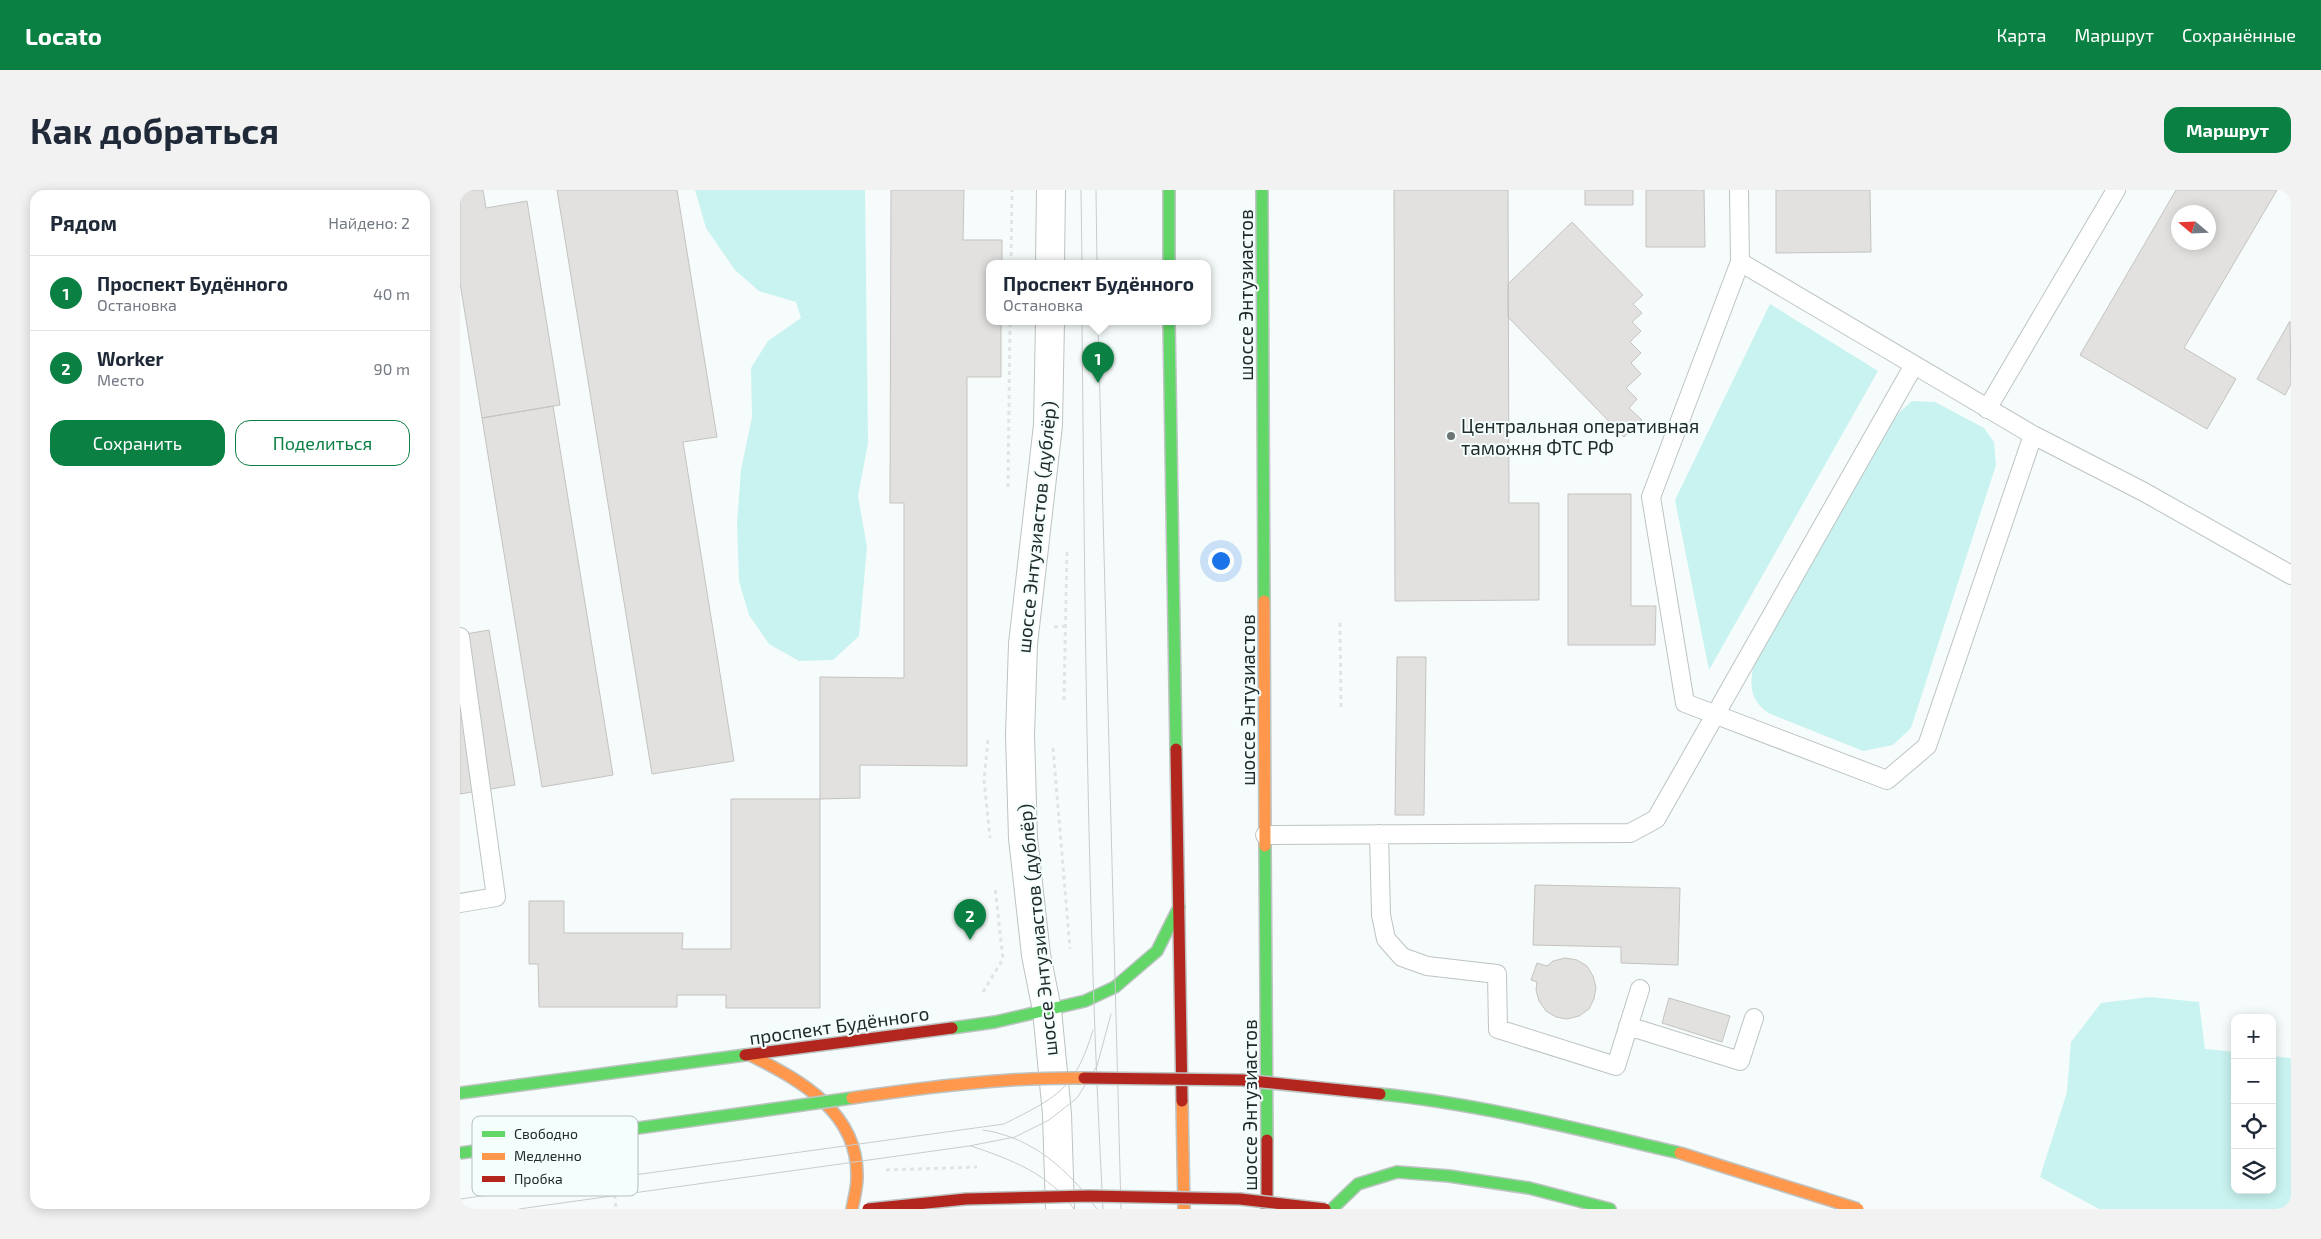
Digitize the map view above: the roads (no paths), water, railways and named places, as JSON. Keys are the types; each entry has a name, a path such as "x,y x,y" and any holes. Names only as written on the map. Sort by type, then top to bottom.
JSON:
{"main road":[{"path":"1169,190 1169,260"},
{"name":"шоссе Энтузиастов","path":"1262,190 1267,1209"},
{"path":"1169,325 1184,1209"},
{"name":"проспект Будённого","path":"460,1093 528,1086 750,1054 995,1022 1086,1001 1114,987 1157,951 1180,907"},
{"path":"750,1054 792,1076 826,1100 839,1116 853,1145 857,1161 856,1195 852,1209"},
{"path":"638,1128 929,1086 1059,1078 1242,1080 1408,1097 1557,1124 1688,1155 1858,1209"},
{"path":"1332,1209 1358,1184 1397,1172 1449,1176 1529,1188 1600,1208"},
{"path":"868,1209 966,1199 1089,1196 1240,1199 1325,1209"}],"street":[{"path":"1050,260 1051,190"},
{"name":"шоссе Энтузиастов (дублёр)","path":"1050,325 1048,424 1023,644 1020,735 1023,838 1036,955 1047,1010 1057,1114 1060,1209"}],"lane":[{"path":"1739,190 1740,262 1652,497 1684,703 1887,780 1927,746 2032,435"},
{"path":"1988,409 2116,190"},
{"path":"1740,262 2032,435 2144,492 2291,575"},
{"path":"1264,835 1630,833 1656,819 1914,365"},
{"path":"460,637 496,896 460,903"},
{"path":"1379,834 1380,915 1386,939 1402,957 1427,966 1497,974 1498,1030 1616,1066 1640,989"},
{"path":"1628,1026 1740,1061 1754,1018"}],"tram line":[{"path":"1081,190 1082,260"},
{"path":"1096,190 1097,260"},
{"path":"1082,325 1090,876 1103,1209"},
{"path":"1098,325 1121,1209"},
{"path":"638,1192 969,1146 1015,1137 1049,1120 1077,1098 1097,1066 1111,1014"},
{"path":"638,1174 1004,1124 1038,1106 1062,1089 1079,1066 1093,1030"},
{"path":"983,1130 1018,1140 1048,1158 1074,1181 1097,1209"},
{"path":"971,1146 1000,1156 1028,1169 1053,1186 1074,1209"},
{"path":"460,1199 482,1196"},
{"path":"519,1209 612,1196"}],"place":[{"name":"Проспект Будённого","path":"1098,383"},
{"name":"Центральная оперативная таможня ФТС РФ","path":"1451,436"},
{"name":"Worker","path":"970,940"}]}
